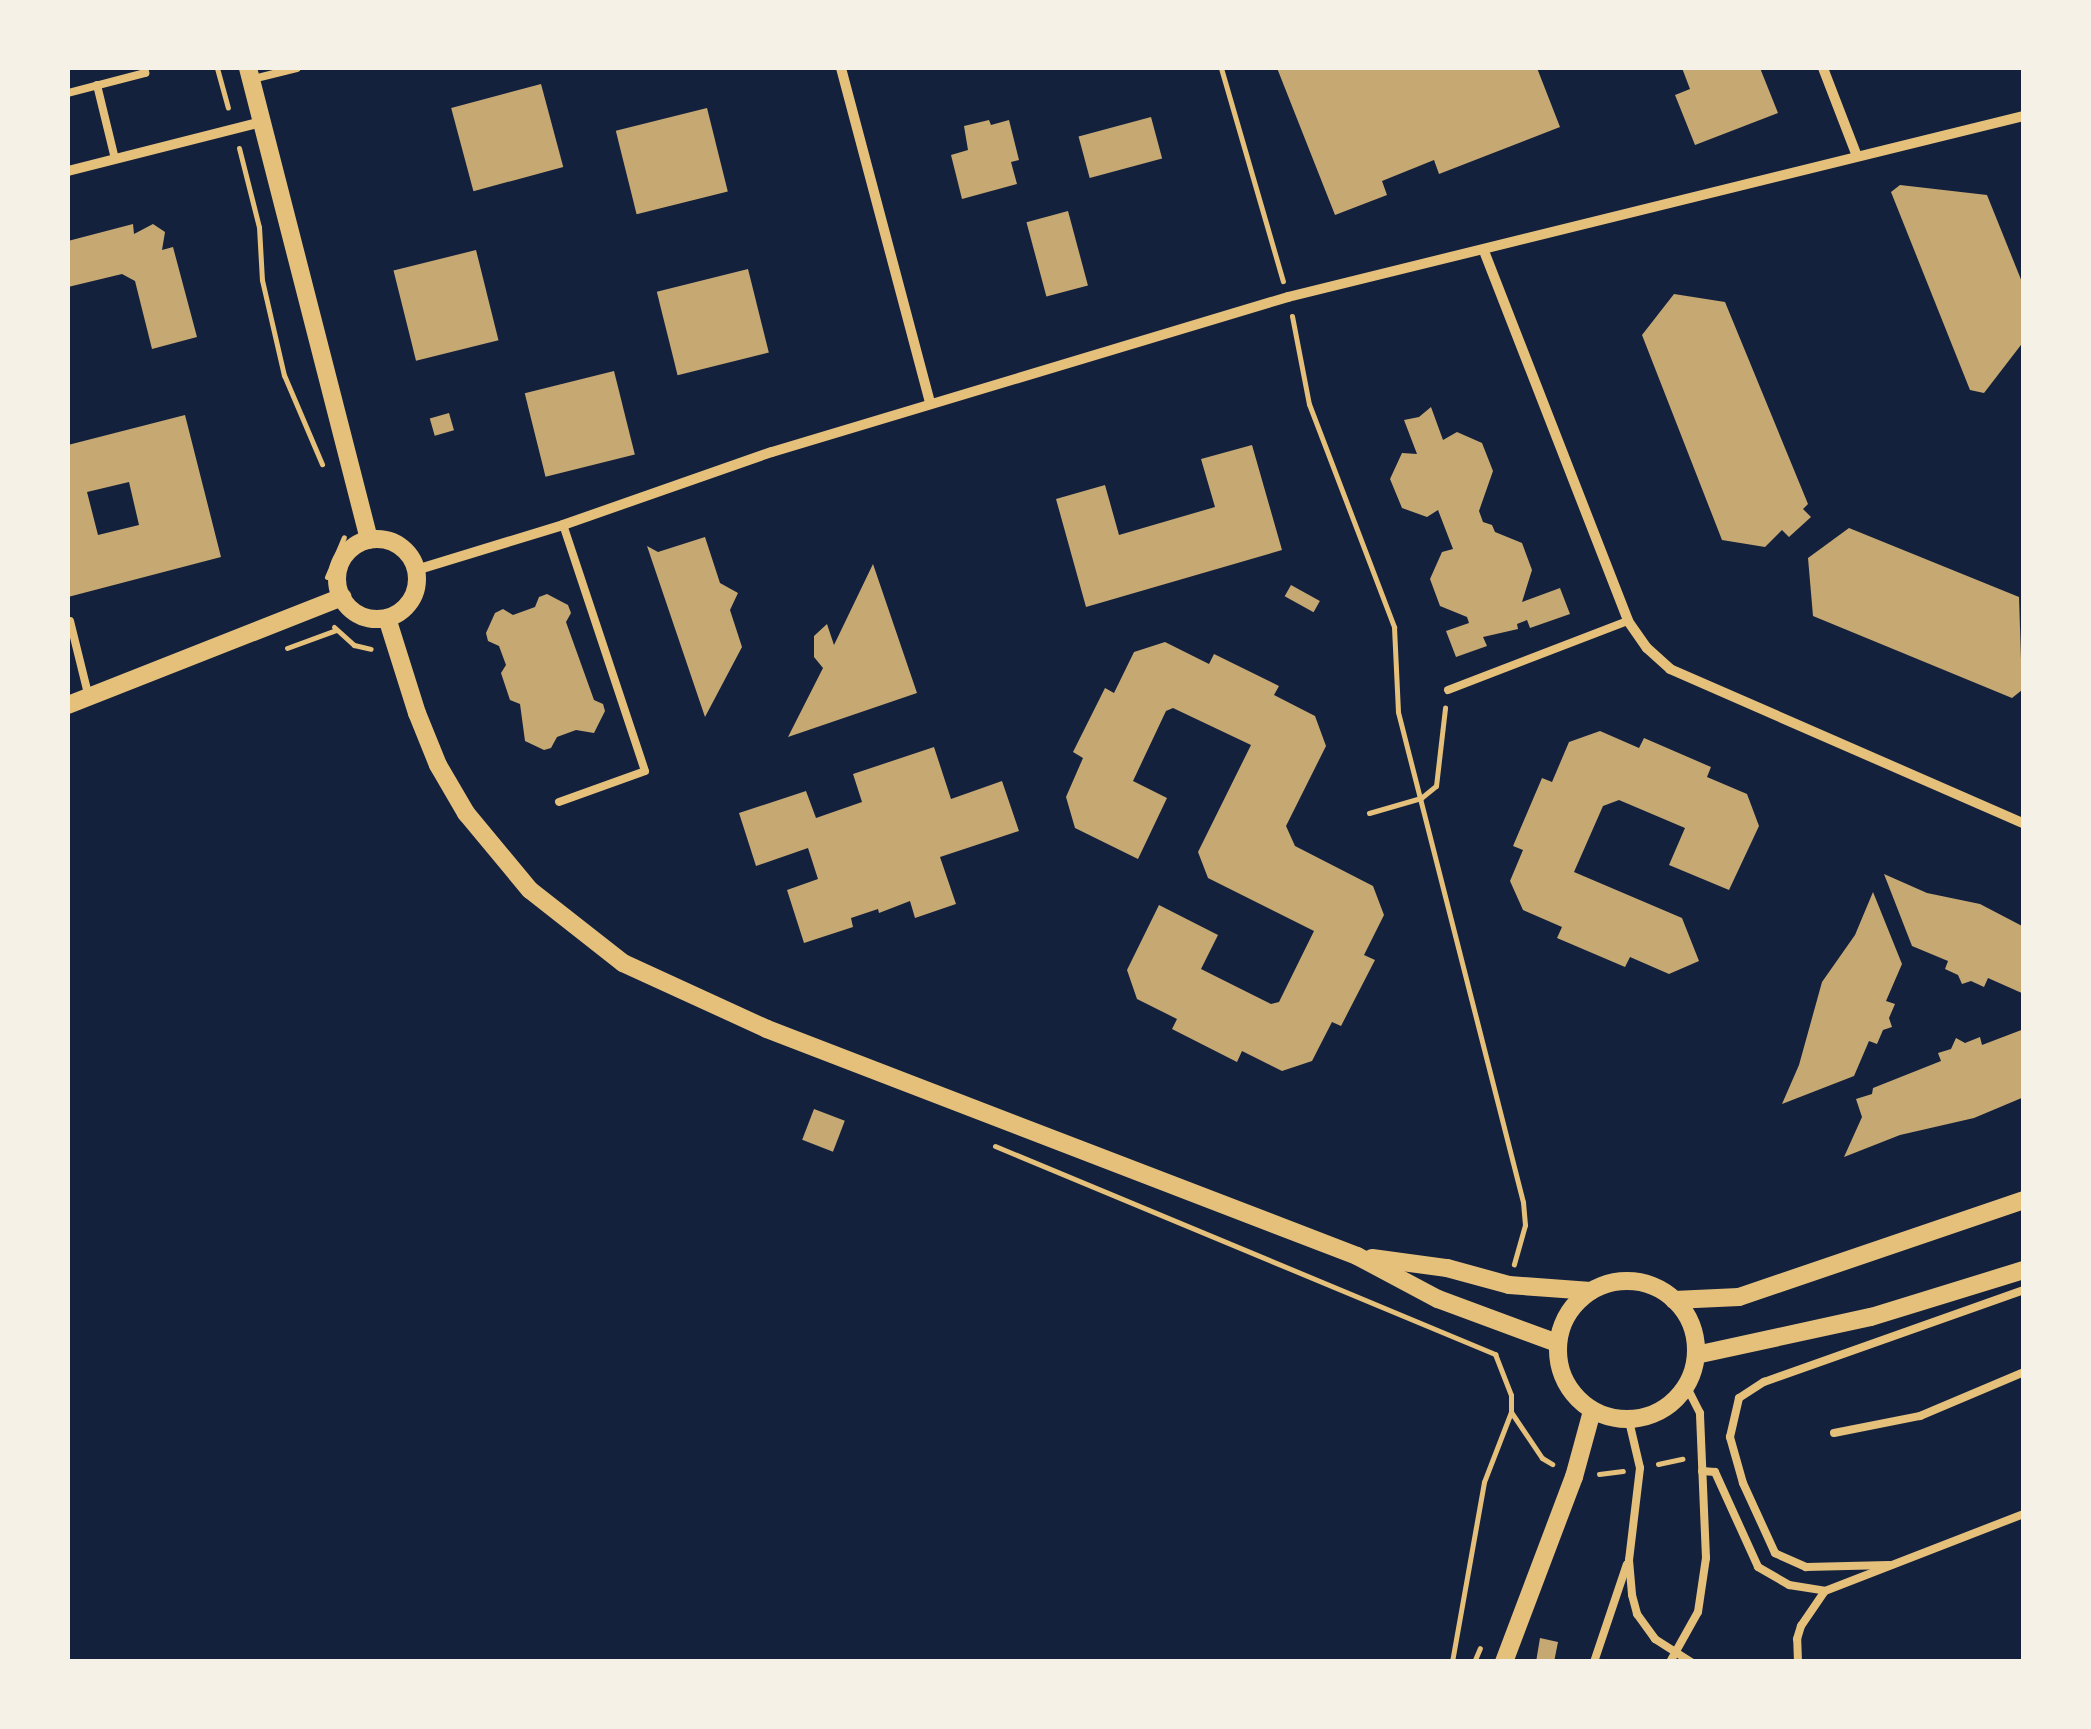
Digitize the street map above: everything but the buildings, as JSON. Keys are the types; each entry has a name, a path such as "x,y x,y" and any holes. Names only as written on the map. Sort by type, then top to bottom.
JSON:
{"street":[{"path":"841,68 930,404"},
{"path":"1823,68 1857,156"},
{"path":"249,74 369,540"},
{"path":"416,570 563,525 772,452 1288,297 1484,252 2024,116"},
{"path":"68,172 261,122"},
{"path":"1484,252 1628,621 1647,648 1670,669 2024,824"},
{"path":"382,539 404,549 416,570 417,582 408,605 387,618 360,616 342,598 338,586 340,562 358,544 369,540 382,539"},
{"path":"68,706 342,598"},
{"path":"387,618 416,713 438,765 466,812 530,890 623,964 767,1029 1356,1256 1438,1299 1557,1344"},
{"path":"1674,1300 1738,1297 2024,1200"},
{"path":"1356,1256 1447,1268 1510,1285 1591,1291 1625,1281 1642,1283 1674,1300 1686,1316 1696,1355 1686,1385 1672,1403 1652,1416 1629,1421 1592,1412 1567,1385 1557,1344 1562,1322 1591,1291"},
{"path":"1696,1355 1871,1317 2024,1270"},
{"path":"1504,1662 1574,1477 1592,1412"}],"lane":[{"path":"68,93 146,73 144,68"},
{"path":"249,74 297,68"},
{"path":"97,86 115,159"},
{"path":"954,396 959,410"},
{"path":"560,802 645,771 563,525"},
{"path":"70,621 88,698"},
{"path":"1448,690 1628,621"},
{"path":"1890,1564 1806,1566 1775,1553 1743,1483 1730,1437 1739,1398 1764,1382 2024,1290"},
{"path":"1834,1433 1920,1416 2024,1372"},
{"path":"1670,1662 1698,1612 1704,1586 1700,1413 1686,1385"},
{"path":"1594,1662 1628,1560 1640,1468 1629,1421"},
{"path":"1702,1472 1715,1472 1748,1554 1758,1567 1790,1585 1825,1591 2024,1514"},
{"path":"1628,1560 1637,1614 1656,1639 1690,1662"},
{"path":"1798,1662 1796,1639 1825,1591"}],"path":[{"path":"218,68 259,226 262,280 284,375 330,478"},
{"path":"1222,68 1288,297 1309,404 1394,627 1398,712 1522,1202 1525,1225 1510,1285"},
{"path":"336,630 319,610 331,562 350,522"},
{"path":"1369,813 1421,798 1436,786 1448,690"},
{"path":"1452,1662 1484,1482 1511,1412 1511,1396 1495,1354"}]}
